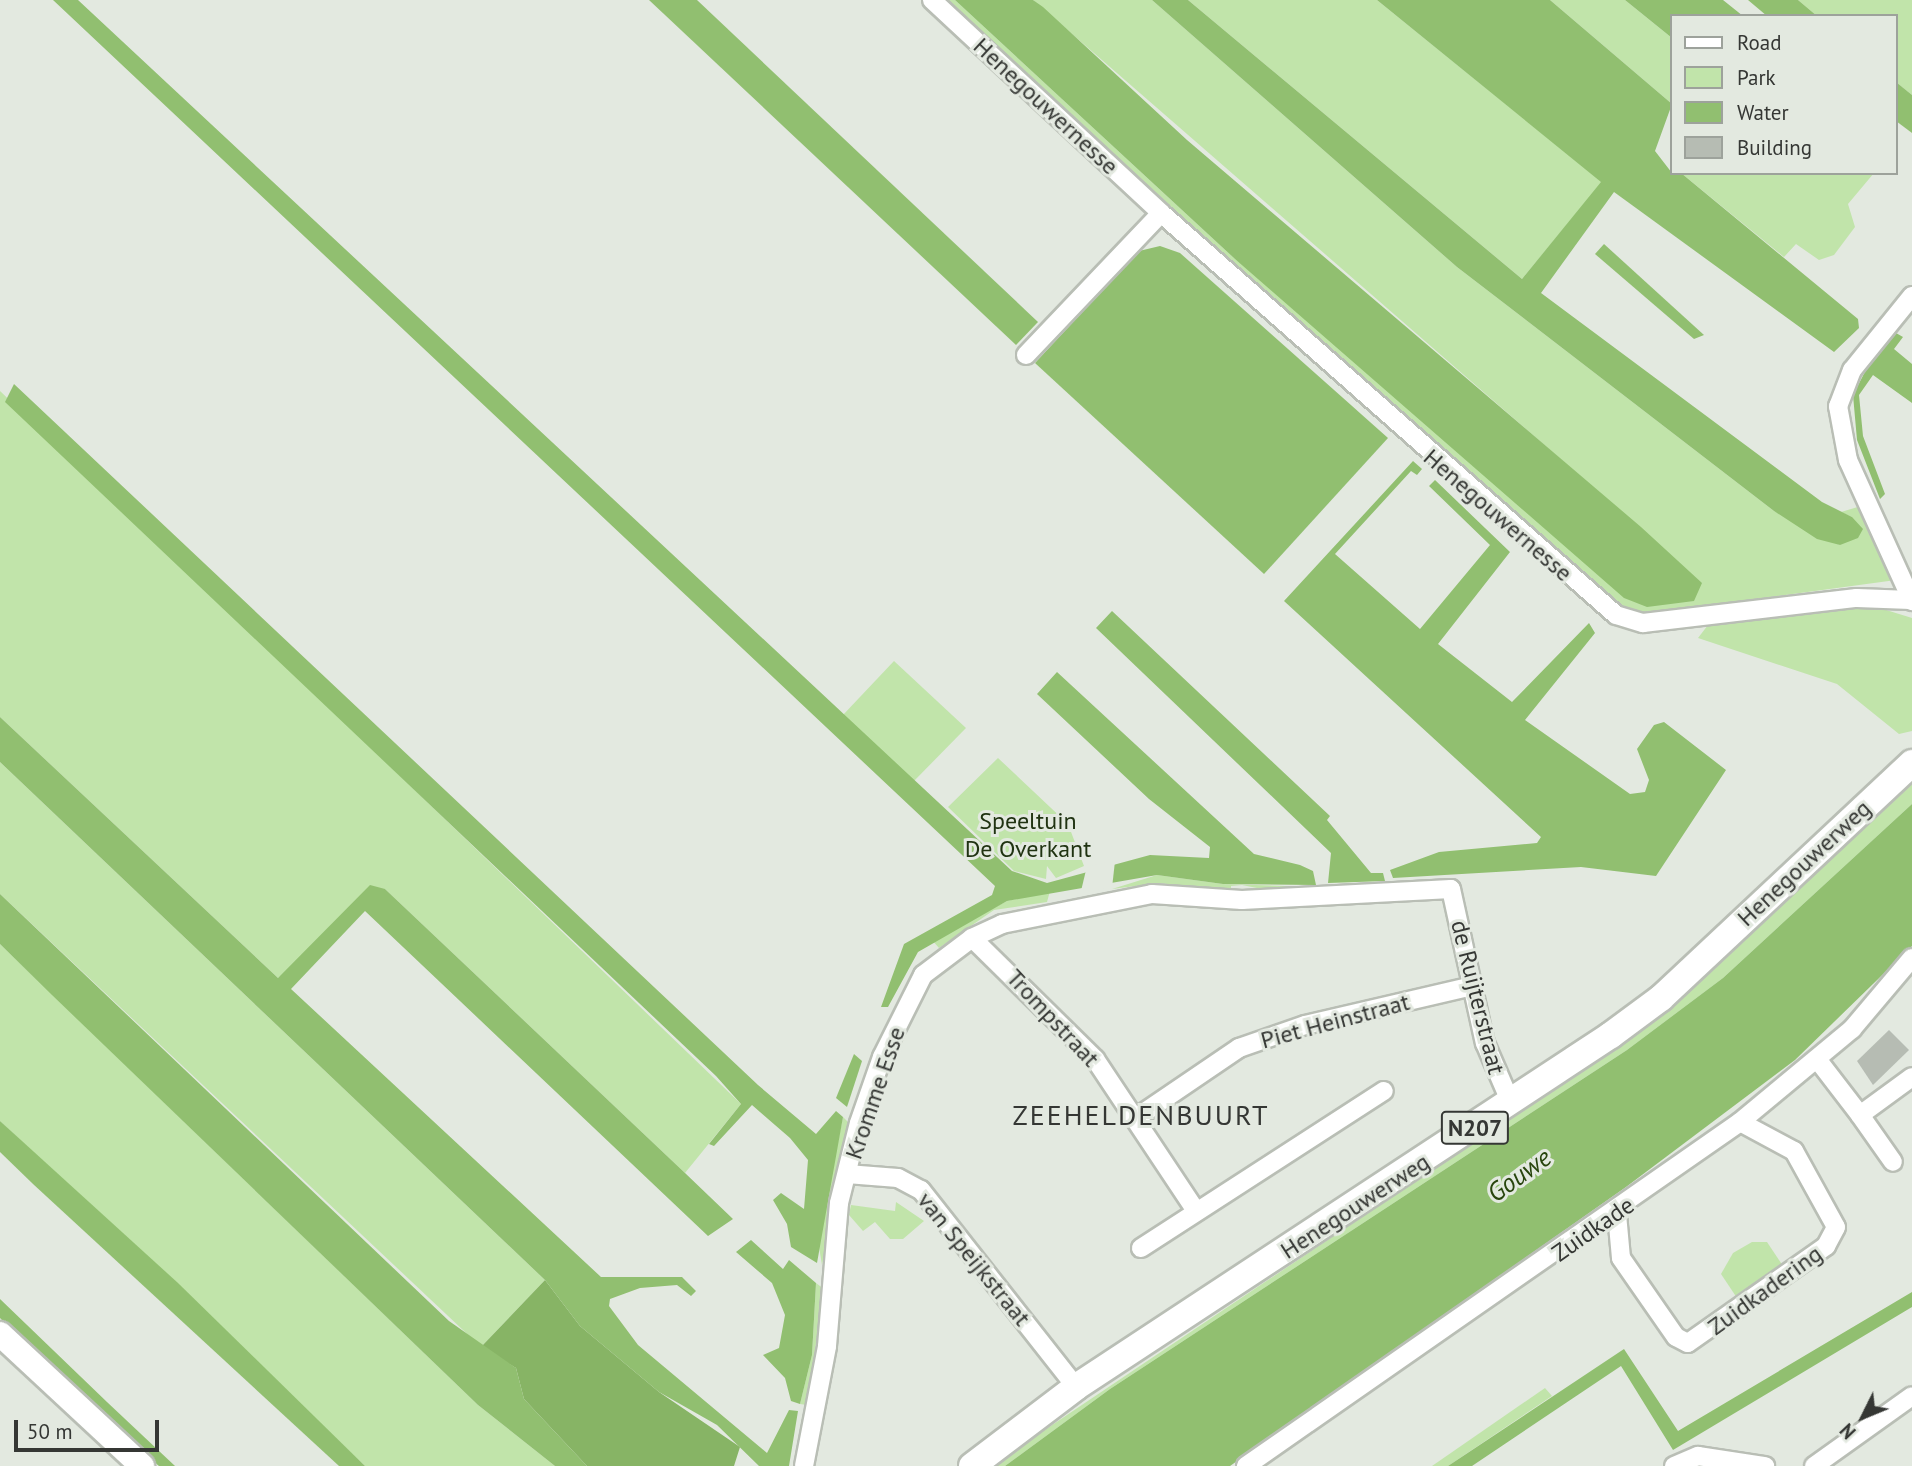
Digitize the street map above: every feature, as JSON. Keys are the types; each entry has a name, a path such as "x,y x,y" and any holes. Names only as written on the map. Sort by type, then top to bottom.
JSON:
{"main road":[{"name":"Henegouwerweg","path":"972,1466 1076,1387 1511,1104 1661,998 1912,763"}],"street":[{"name":"Henegouwernesse","path":"932,0 1161,213 1616,615 1643,623 1857,598 1912,600 1848,460 1838,405 1852,370 1912,296"},
{"path":"1026,355 1161,213"},
{"name":"de Ruijterstraat","path":"1451,889 1486,1048 1511,1104"},
{"name":"Kromme Esse","path":"804,1466 827,1346 847,1174 882,1056 923,975 972,938 1002,924 1152,894 1242,900 1451,889"},
{"name":"Trompstraat","path":"972,938 1095,1059 1196,1211"},
{"name":"Zuidkade","path":"1246,1466 1617,1214 1740,1122 1852,1029 1912,958"},
{"name":"Piet Heinstraat","path":"1136,1118 1239,1048 1305,1025 1472,986"},
{"path":"1817,1059 1893,1162"},
{"path":"1860,1115 1912,1077"},
{"path":"1141,1248 1384,1091"},
{"name":"Zuidkadering","path":"1617,1214 1621,1258 1676,1337 1688,1343 1826,1246 1836,1227 1794,1151 1740,1122"},
{"name":"van Speijkstraat","path":"847,1174 898,1178 920,1190 1076,1387"},
{"path":"0,1334 142,1466"},
{"path":"1814,1466 1912,1396"},
{"path":"1674,1466 1698,1456 1765,1466"}],"green space":[{"path":"946,0 955,0 1235,259 1664,549 1033,0 1152,0 1457,267 1774,511 1840,545 1852,517 1841,512 1861,506 1896,580 1644,614 1614,603 1231,269"},
{"path":"1188,0 1377,0 1602,182 1522,279"},
{"path":"1550,0 1625,0 1671,37 1671,103"},
{"path":"1798,0 1912,0 1912,95 1898,84 1898,14 1815,14"},
{"path":"1683,175 1872,175 1848,204 1855,227 1834,255 1819,260 1796,244 1784,257"},
{"path":"0,391 741,1104 685,1173 385,889 278,978 0,717"},
{"path":"1870,605 1912,618 1912,731 1899,734 1837,684 1698,638 1708,625"},
{"path":"894,661 966,728 914,781 842,716"},
{"name":"Speeltuin De Overkant","path":"998,758 1068,824 1084,866 1056,878 1047,866 1046,879 1014,871 948,807"},
{"path":"0,762 545,1280 481,1347 0,894"},
{"path":"1912,778 1912,804 1723,978 1627,1050 1110,1389 1005,1466 991,1466 1569,1078"},
{"path":"1157,875 1223,884 1316,887 1257,894 1257,888 1242,885 1231,886 1231,892 1159,883 1112,889"},
{"path":"1050,891 1047,902 994,910 939,948 932,940 1007,901"},
{"path":"0,944 478,1405 555,1466 365,1466 0,1121"},
{"path":"843,1117 850,1124 822,1265 818,1241"},
{"path":"896,1202 924,1221 903,1239 890,1239 875,1222 863,1231 849,1215 851,1205 895,1211"},
{"path":"1752,1242 1767,1242 1785,1269 1739,1301 1721,1274 1733,1253"},
{"path":"816,1283 824,1289 807,1405 800,1404 812,1355"},
{"path":"1545,1388 1552,1396 1448,1466 1432,1466"}],"shaded area":[{"path":"545,1280 580,1326 659,1392 740,1447 734,1466 587,1466 524,1399 516,1368 481,1347"}],"water":[{"path":"53,0 78,0 1012,871 1047,883 1150,855 1209,858 1210,847 1149,799 1037,694 1057,672 1254,854 1300,865 1313,871 1316,885 1223,884 1157,875 1007,901 918,952 888,1007 881,1007 904,944 992,895 995,886"},
{"path":"649,0 697,0 1038,322 1016,345"},
{"path":"955,0 1033,0 1043,7 1187,140 1641,527 1702,583 1694,601 1647,607 1624,598 1235,259"},
{"path":"1152,0 1188,0 1522,279 1601,182 1377,0 1550,0 1671,103 1655,151 1671,175 1683,175 1858,319 1859,328 1834,352 1614,192 1541,293 1822,502 1852,517 1863,529 1858,538 1840,545 1817,539 1774,511 1457,267"},
{"path":"1625,0 1723,0 1740,14 1671,14 1671,37"},
{"path":"1748,0 1798,0 1815,14 1765,14"},
{"path":"1898,84 1912,95 1912,133 1898,122"},
{"path":"1604,244 1704,335 1694,339 1595,254"},
{"path":"1160,246 1180,253 1388,438 1264,574 1035,363 1139,251"},
{"path":"1896,333 1903,337 1894,349 1912,364 1912,403 1873,375 1859,395 1863,436 1885,494 1880,499 1857,440 1853,395 1869,364"},
{"path":"14,384 758,1085 816,1134 836,1111 843,1117 817,1263 791,1247 787,1224 773,1200 781,1193 804,1209 808,1160 790,1138 752,1105 714,1146 709,1144 741,1104 716,1076 5,402"},
{"path":"1413,461 1422,469 1417,475 1411,471 1335,554 1420,629 1490,545 1429,486 1435,480 1510,552 1438,644 1512,702 1589,623 1595,633 1525,720 1630,794 1645,792 1649,780 1637,749 1654,725 1664,722 1726,770 1656,876 1581,867 1393,878 1390,870 1439,852 1537,843 1541,837 1284,601"},
{"path":"1112,611 1330,816 1327,820 1371,873 1383,873 1385,881 1328,883 1331,853 1096,628"},
{"path":"0,717 278,978 370,885 385,889 685,1173 733,1219 708,1236 365,911 291,989 601,1277 682,1277 696,1291 691,1296 677,1285 640,1288 610,1299 609,1306 638,1345 767,1453 789,1410 798,1411 789,1466 759,1466 717,1425 659,1392 580,1326 545,1280 0,762"},
{"name":"Gouwe","path":"1912,804 1912,946 1795,1060 1626,1187 1230,1466 1005,1466 1110,1389 1627,1050 1723,978"},
{"path":"0,894 449,1321 516,1368 524,1399 587,1466 555,1466 478,1405 52,995 0,944"},
{"path":"854,1054 862,1061 847,1107 836,1098"},
{"path":"0,1121 178,1283 365,1466 339,1466 33,1184 0,1152"},
{"path":"751,1240 783,1269 789,1260 816,1283 812,1355 800,1404 791,1401 785,1378 763,1355 779,1348 785,1315 772,1283 736,1252"},
{"path":"1912,1292 1912,1307 1673,1450 1621,1366 1472,1466 1448,1466 1624,1349 1678,1431"},
{"path":"0,1299 175,1466 159,1466 7,1325 0,1318"}],"pier":[{"path":"1115,861 1112,888 1081,891 1087,866"}],"building":[{"path":"1889,1030 1909,1050 1873,1085 1857,1061"}],"district":[{"name":"ZEEHELDENBUURT","path":"1141,1115"}]}
